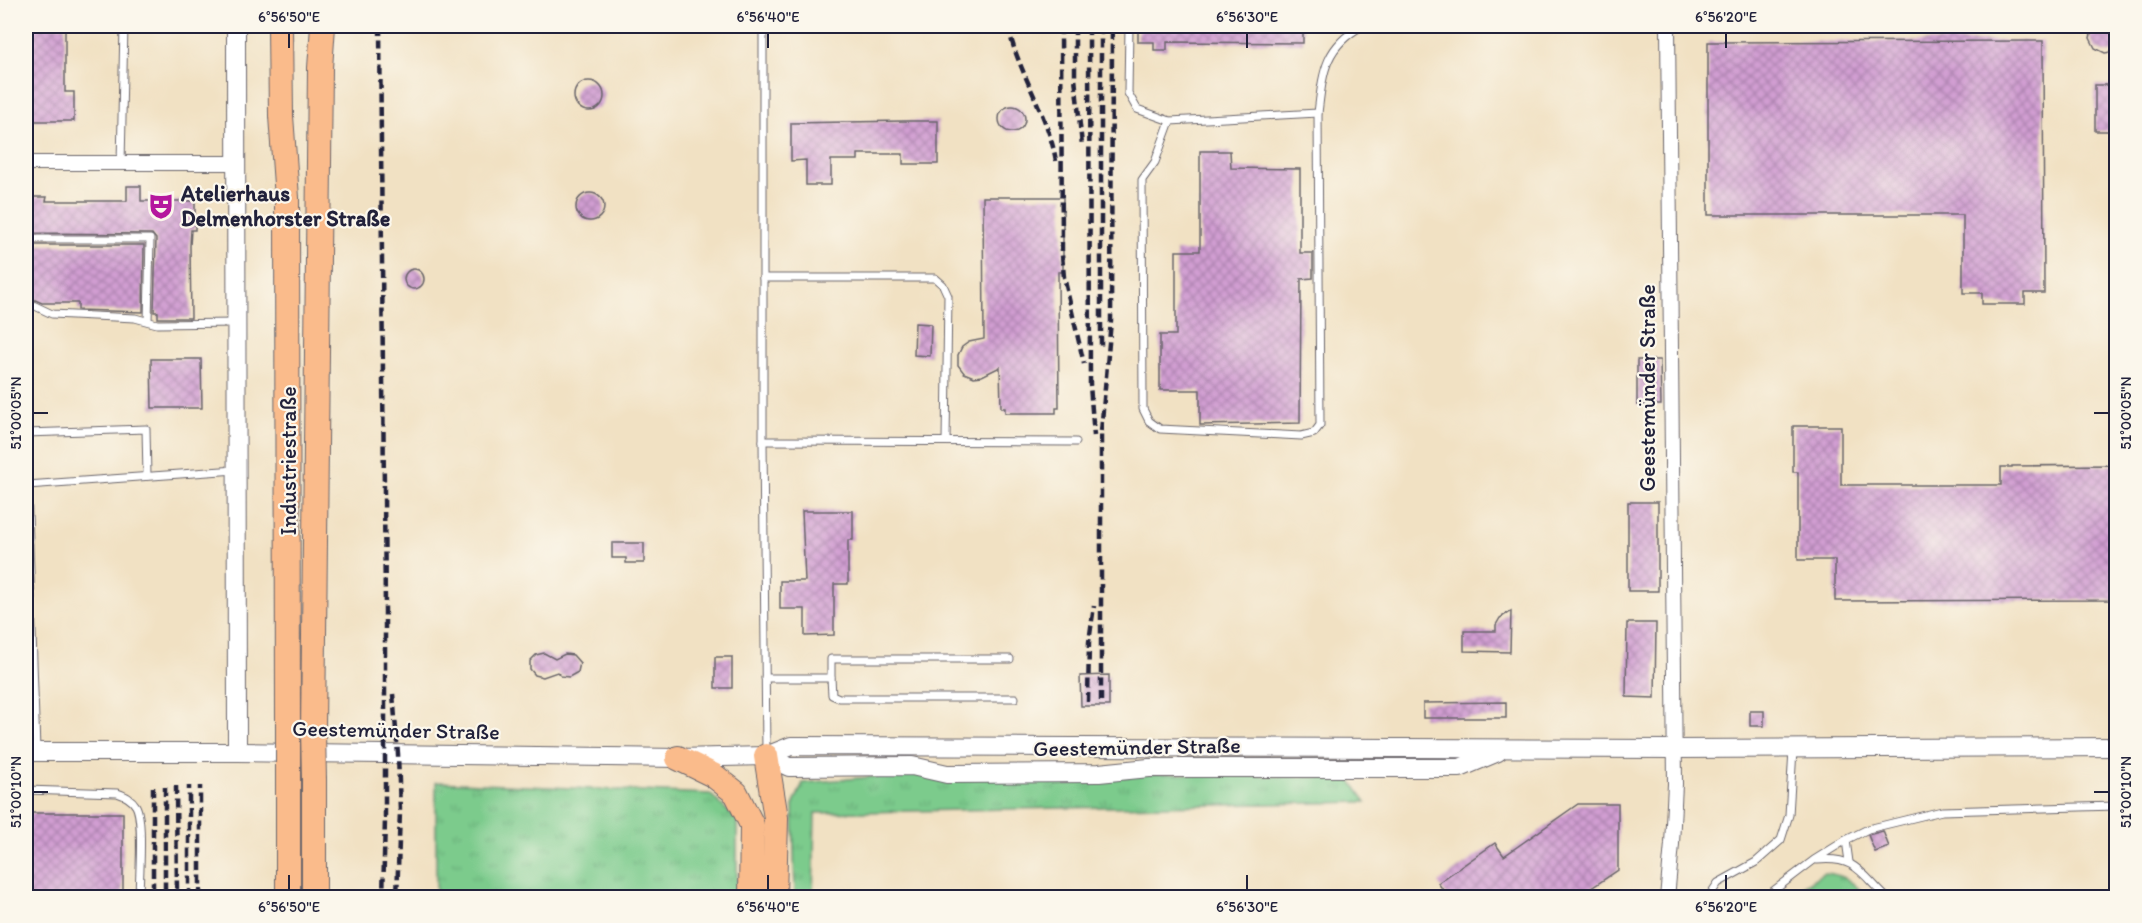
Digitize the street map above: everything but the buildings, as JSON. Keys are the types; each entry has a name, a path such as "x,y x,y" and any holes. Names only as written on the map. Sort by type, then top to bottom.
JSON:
{"highway":[{"name":"Industriestraße","path":"280,26 280,116 287,208 288,897"},
{"name":"Industriestraße","path":"316,897 314,730 320,68 323,26"},
{"path":"751,897 752,825 766,756"},
{"path":"766,756 776,818 774,897"},
{"path":"678,758 713,775 736,793 752,825"},
{"path":"277,897 288,854"}],"street":[{"path":"236,26 237,752"},
{"name":"Geestemünder Straße","path":"1668,26 1674,749"},
{"path":"26,163 235,163"},
{"name":"Geestemünder Straße","path":"31,752 237,752 678,758 766,756 791,746 1674,749 2116,747"},
{"name":"Geestemünder Straße","path":"766,756 789,767 912,766 946,774 1087,773 1149,768 1460,768 1508,748"},
{"path":"1666,897 1673,832 1674,749"}],"lane":[{"path":"121,163 124,26"},
{"path":"763,26 766,756"},
{"path":"1129,26 1128,93 1137,109 1170,121 1318,113"},
{"path":"1170,121 1155,162 1142,180 1143,409 1149,421 1160,429 1301,436 1314,433 1320,425 1318,113 1323,72 1333,51 1347,34 1362,26"},
{"path":"26,239 150,239 148,321"},
{"path":"763,278 934,278 943,285 948,296 946,441"},
{"path":"26,305 33,305 52,315 135,318 157,324 236,323"},
{"path":"26,433 146,429 147,476"},
{"path":"763,441 1076,441"},
{"path":"31,752 26,485 236,470"},
{"path":"1010,659 831,659 832,695 839,698 1015,698"},
{"path":"765,678 831,678"},
{"path":"1708,897 1718,883 1756,862 1781,840 1789,816 1793,748"},
{"path":"26,790 117,793 129,797 137,807 139,821 139,897"},
{"path":"1764,897 1814,860 1868,829 1942,811 2116,806"},
{"path":"1846,840 1849,862"},
{"path":"1814,860 1832,858 1849,862 1887,897"}],"green space":[{"path":"903,774 1179,774 1349,778 1366,802 815,813 813,898 795,897 793,806 803,783"},
{"path":"436,782 710,794 737,820 737,897 436,898"},
{"path":"1823,873 1838,875 1848,880 1867,897 1786,897"}],"railway":[{"path":"380,26 385,610 383,898"},
{"path":"1008,26 1019,60 1047,126 1056,161"},
{"path":"1061,26 1062,255 1064,277 1084,364"},
{"path":"1075,26 1075,78 1082,145"},
{"path":"1089,26 1090,385 1094,436"},
{"path":"1101,26 1101,349"},
{"path":"1101,701 1101,432 1111,321 1112,26"},
{"path":"1088,702 1089,642 1094,606"},
{"path":"393,694 400,811 397,898"},
{"path":"176,786 177,898"},
{"path":"189,786 189,898"},
{"path":"200,786 200,898"},
{"path":"153,787 153,898"},
{"path":"165,787 165,898"}],"place":[{"name":"Atelierhaus Delmenhorster Straße","path":"161,206"}]}
